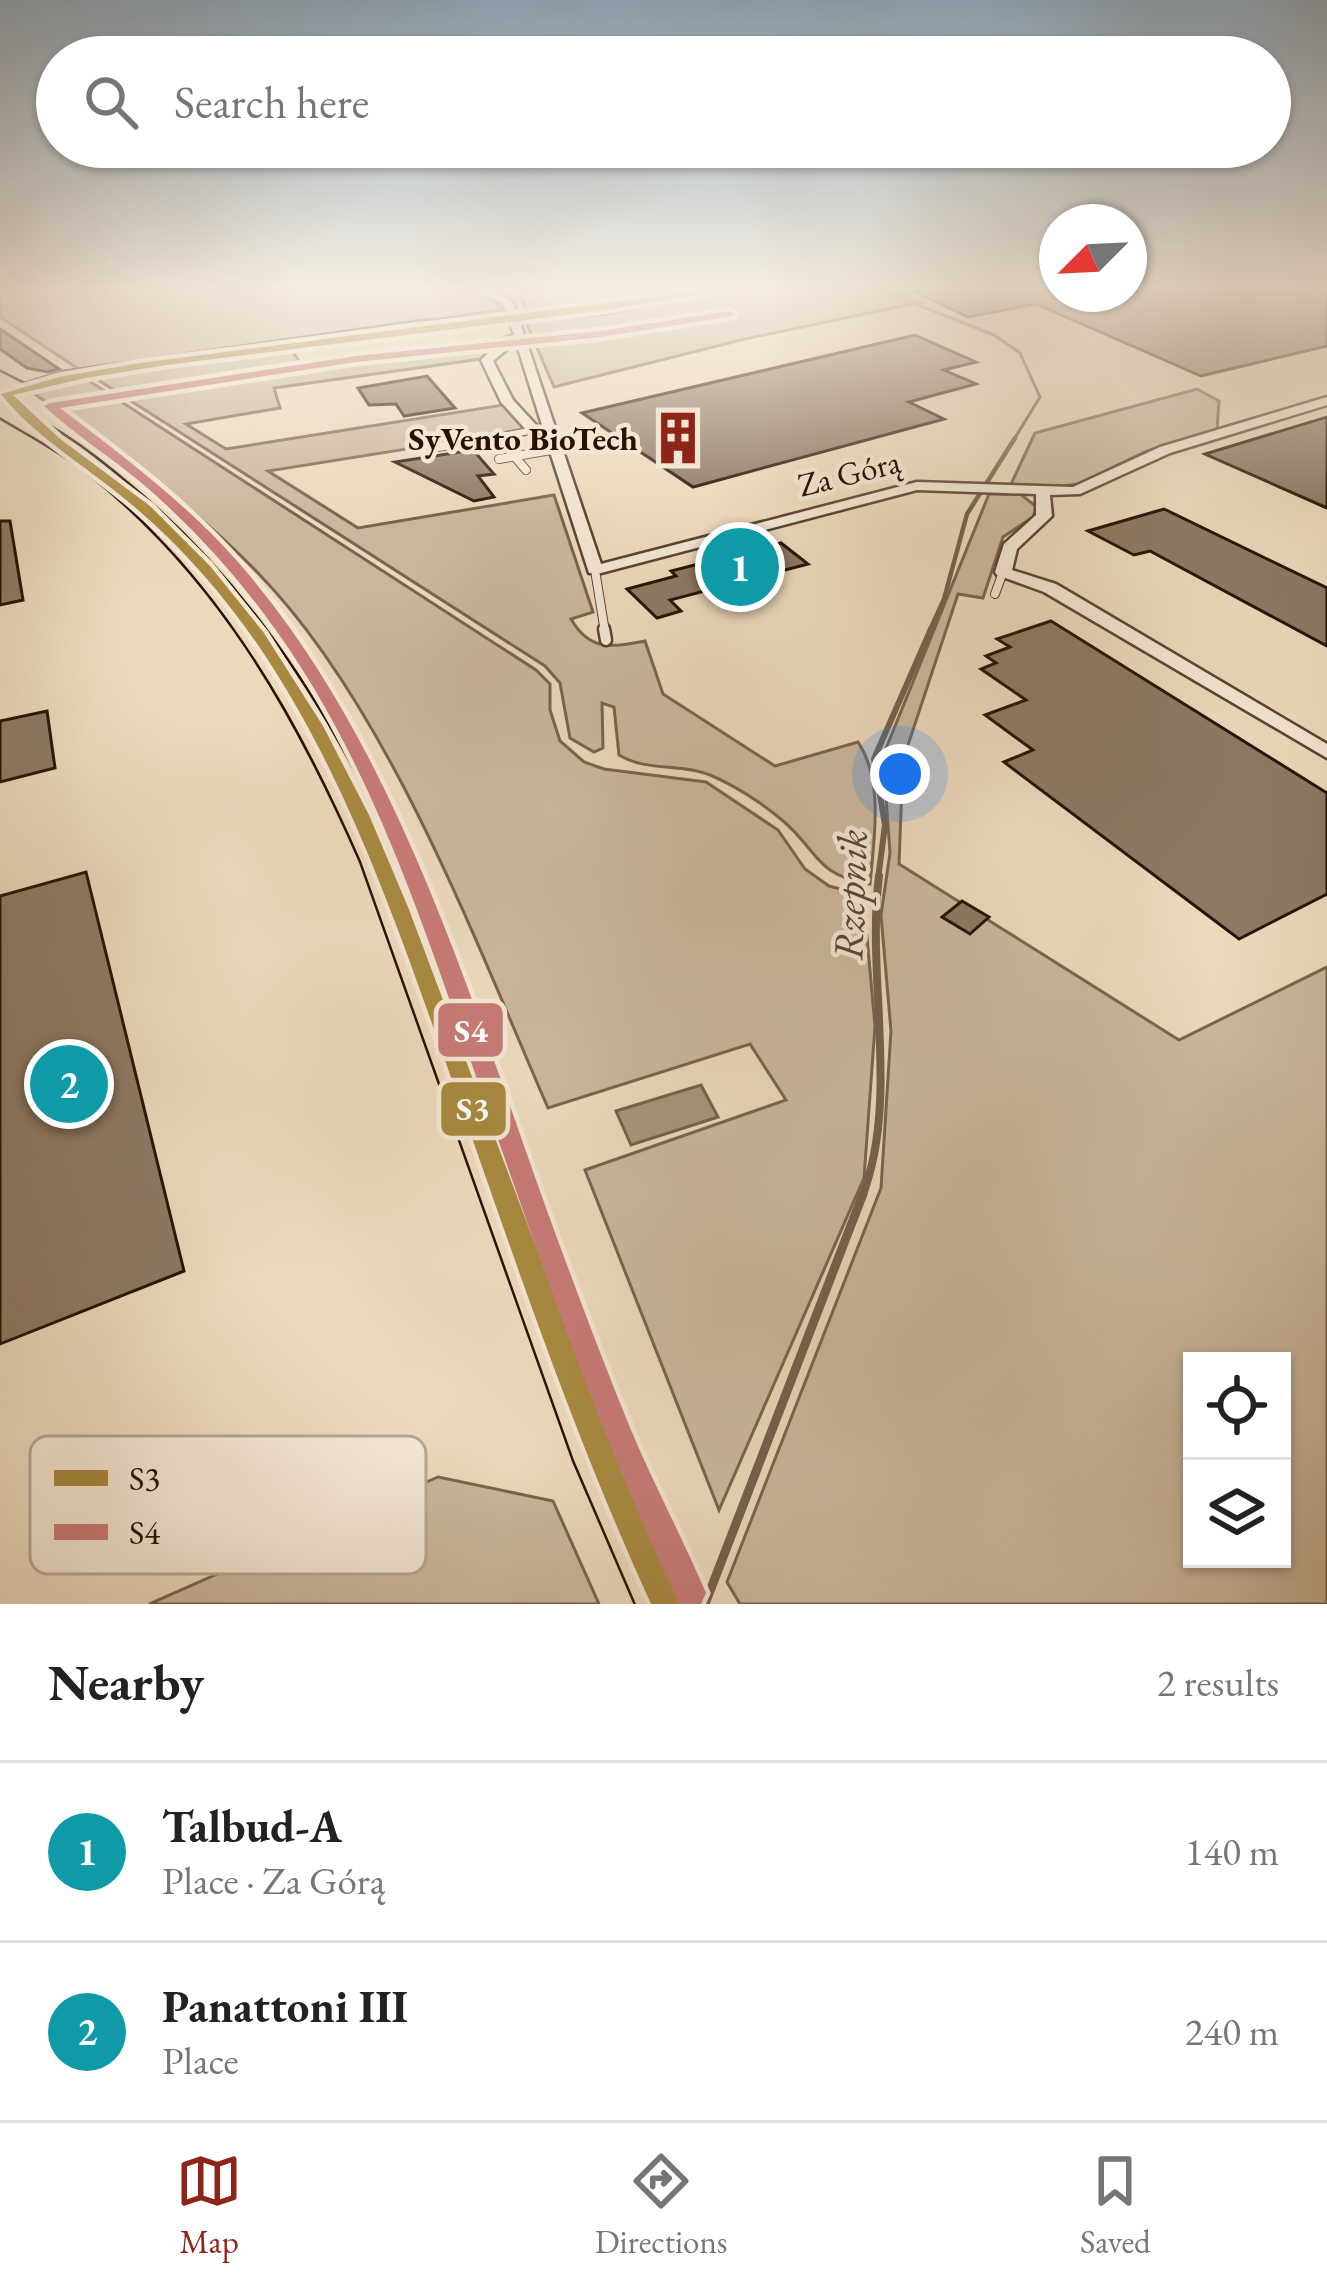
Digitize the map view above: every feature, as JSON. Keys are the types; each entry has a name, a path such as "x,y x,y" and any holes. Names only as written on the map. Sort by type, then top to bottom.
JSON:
{"main road":[{"path":"8,395 123,488 194,557 266,646 346,780 402,912 584,1414 661,1592"}],"street":[{"path":"8,395 64,377 148,365"},
{"path":"489,365 507,402 534,430 550,429"},
{"path":"529,365 595,570"},
{"name":"Za Górą","path":"595,570 902,488 1042,493 1090,488 1165,450 1327,401"},
{"path":"1042,493 1044,516 1010,547 1003,572 1062,595 1327,752"}],"lane":[{"path":"430,448 534,430"},
{"path":"498,437 526,470"},
{"path":"499,459 557,449"},
{"path":"595,570 606,640"},
{"path":"995,594 1003,572"}],"shaded area":[{"path":"72,365 131,365 83,372"},
{"path":"191,365 439,365 274,388 280,408 186,424 226,449 503,405 526,430 268,471 358,528 554,495 593,612 571,619 586,637 603,645 645,641 663,694 775,766 858,742 874,792 870,884 827,868 782,820 729,784 699,771 641,764 619,755 614,707 602,703 603,748 594,752 570,738 560,683 545,666 95,378"},
{"path":"544,365 642,365 554,387"},
{"path":"86,379 536,670 550,684 550,710 560,741 584,762 604,769 706,782 778,830 805,869 829,886 868,896 865,915 875,1026 864,1178 719,1510 585,1170 786,1100 750,1044 548,1108 424,826 347,688 304,626 232,547 151,478 36,395 45,386"},
{"path":"1197,389 1219,401 1217,430 1147,451 1078,484 1049,488 1011,484 1035,433"},
{"path":"989,494 1020,494 1037,507 1033,517 1003,537 983,598 958,594 903,760 899,864 1179,1040 1327,967 1327,1604 740,1604 727,1582 881,1188 891,1031 881,915 890,853 883,756"},
{"path":"701,1085 718,1117 631,1145 616,1111"},
{"path":"438,1477 553,1501 599,1604 149,1604 217,1574 426,1574 426,1482"}],"building":[{"path":"23,365 59,369 48,372"},
{"path":"788,365 965,365 944,370 976,384 909,402 944,419 693,487 582,413"},
{"path":"1175,365 1248,365 1201,376"},
{"path":"427,376 455,408 404,416 396,404 369,405 358,388"},
{"path":"1327,417 1327,508 1205,454"},
{"path":"473,450 494,474 478,476 494,497 474,501 395,462"},
{"path":"1164,509 1327,588 1327,646 1150,551 1134,555 1088,531"},
{"path":"0,521 10,521 23,600 0,605"},
{"path":"781,543 808,564 670,600 681,611 657,618 627,589 676,576 671,571"},
{"path":"1051,621 1327,793 1327,894 1239,939 1004,762 1033,750 985,715 1026,700 981,669 996,663 986,656 1010,647 997,639"},
{"path":"47,711 55,768 0,782 0,721"},
{"path":"86,872 184,1271 0,1344 0,896"},
{"path":"962,901 989,917 970,934 942,917"}],"waterway":[{"name":"Rzepnik","path":"1013,441 1040,397 1025,365"},
{"name":"Rzepnik","path":"929,632 944,599 967,514 1015,438"},
{"name":"Rzepnik","path":"878,879 885,825 874,759 931,629"},
{"name":"Rzepnik","path":"862,1195 879,1120 879,876"},
{"name":"Rzepnik","path":"705,1604 862,1195"}],"transit line":[{"name":"S3","path":"152,365 6,394 37,427 145,509 205,569 259,636 315,726 360,815 398,907 579,1398 668,1604"},
{"name":"S4","path":"318,365 50,406 193,522 235,567 313,674 345,731 426,910 600,1387 690,1593"}],"place":[{"name":"SyVento BioTech","path":"678,438"},
{"name":"Talbud-A","path":"740,567"},
{"name":"Panattoni III","path":"69,1084"}]}
